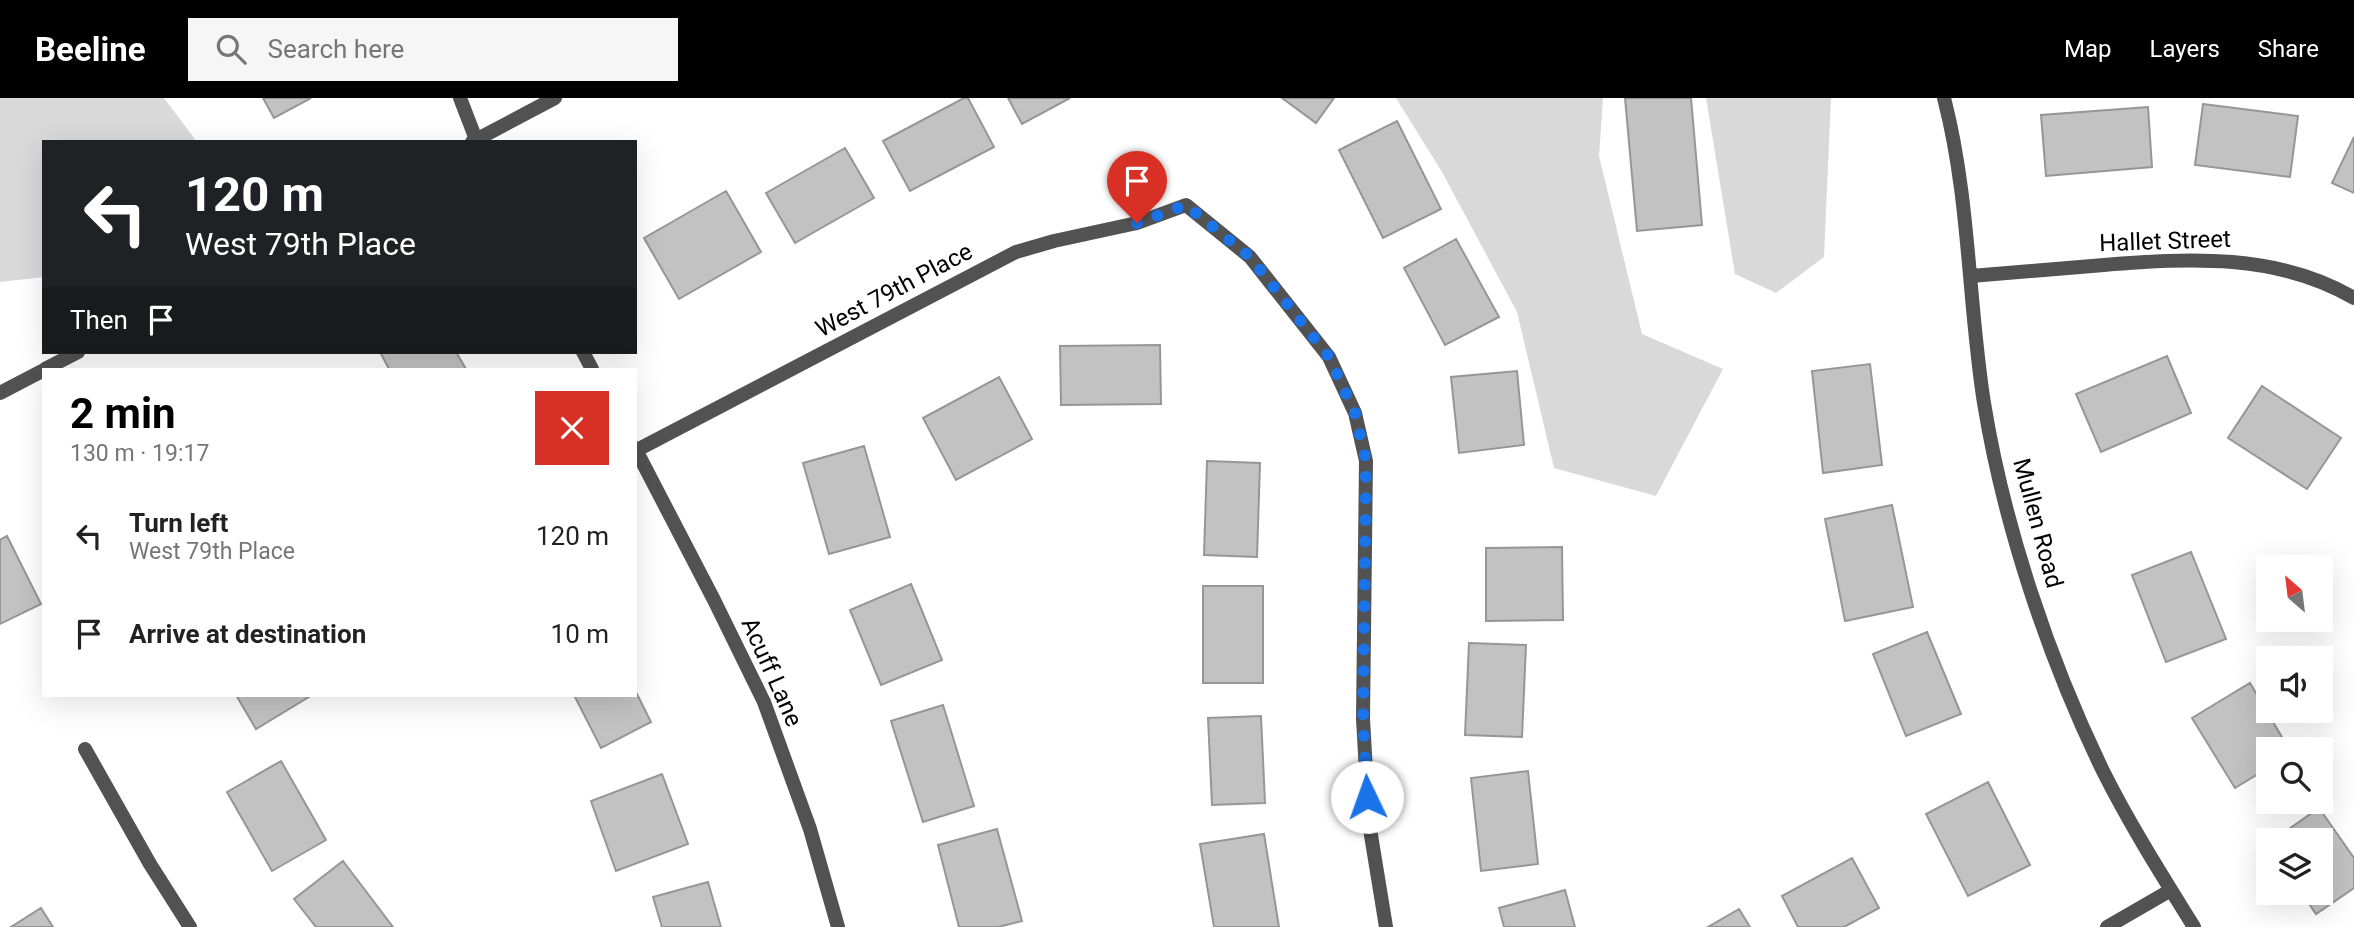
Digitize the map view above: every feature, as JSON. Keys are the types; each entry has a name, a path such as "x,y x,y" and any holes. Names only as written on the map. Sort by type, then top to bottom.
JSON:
{"street":[{"path":"460,98 475,140"},
{"path":"477,140 555,98"},
{"name":"Mullen Road","path":"1944,98 1960,189 1984,404 2012,533 2055,662 2104,772 2194,927"},
{"name":"West 79th Place","path":"637,448 1016,252 1054,240 1137,223 1186,205 1250,257 1329,357 1355,413 1366,461 1363,719 1368,823 1386,927"},
{"name":"Hallet Street","path":"1970,276 2171,259 2234,260 2270,266 2304,276 2354,298"},
{"path":"48,368 74,354"},
{"path":"0,393 42,371"},
{"name":"Acuff Lane","path":"637,451 764,702 810,829 838,927"},
{"path":"85,749 150,864 190,927"},
{"path":"2107,927 2171,890"}],"shaded area":[{"path":"0,98 164,98 196,140 42,140 42,277 0,282"},
{"path":"1396,98 1603,98 1599,156 1642,334 1723,369 1656,496 1554,468 1517,312 1442,172"},
{"path":"1706,98 1831,98 1824,257 1776,293 1735,274"}],"building":[{"path":"263,98 311,98 274,118"},
{"path":"968,98 994,147 910,191 883,141"},
{"path":"1008,98 1070,98 1022,124"},
{"path":"1282,98 1334,98 1316,123"},
{"path":"1625,98 1691,98 1702,225 1637,231"},
{"path":"2203,104 2298,116 2290,177 2195,165"},
{"path":"2148,107 2152,167 2046,176 2041,115"},
{"path":"1397,121 1441,209 1383,238 1339,150"},
{"path":"2354,137 2354,193 2332,183"},
{"path":"845,148 874,198 795,243 766,193"},
{"path":"726,191 761,252 679,299 644,238"},
{"path":"1456,239 1499,317 1445,345 1404,268"},
{"path":"1160,345 1161,404 1061,405 1060,346"},
{"path":"381,354 457,354 465,368 388,368"},
{"path":"2167,356 2191,413 2101,452 2076,394"},
{"path":"1870,364 1882,465 1823,473 1812,371"},
{"path":"1517,371 1524,445 1459,453 1451,377"},
{"path":"999,377 1032,439 956,480 923,418"},
{"path":"2262,386 2341,438 2307,489 2228,438"},
{"path":"864,446 890,537 829,554 803,463"},
{"path":"1207,461 1260,463 1257,557 1204,555"},
{"path":"1892,505 1913,607 1845,621 1825,519"},
{"path":"7,536 41,604 0,624 0,540"},
{"path":"1562,547 1563,620 1486,621 1486,548"},
{"path":"2191,552 2226,639 2166,662 2132,575"},
{"path":"911,584 942,660 881,685 850,610"},
{"path":"1203,586 1263,586 1263,683 1203,683"},
{"path":"1927,632 1961,714 1906,736 1873,654"},
{"path":"1469,643 1526,645 1522,737 1465,735"},
{"path":"2250,683 2256,693 2256,723 2274,723 2282,737 2256,737 2256,775 2235,788 2192,718"},
{"path":"637,694 651,722 601,748 575,697 637,697"},
{"path":"237,697 309,697 256,729"},
{"path":"943,705 974,806 923,822 891,721"},
{"path":"1261,716 1265,803 1212,805 1208,718"},
{"path":"281,761 326,840 272,871 227,792"},
{"path":"1528,771 1538,864 1481,871 1471,778"},
{"path":"662,774 688,844 616,871 591,801"},
{"path":"1988,782 2030,865 1968,896 1926,814"},
{"path":"2310,814 2323,814 2333,828 2290,828"},
{"path":"2333,828 2354,858 2354,888 2333,902"},
{"path":"997,829 1022,921 998,927 959,927 938,845"},
{"path":"1264,834 1279,927 1214,927 1200,844"},
{"path":"1852,858 1879,908 1844,927 1798,927 1782,896"},
{"path":"343,861 393,927 316,927 294,899"},
{"path":"708,882 721,927 662,927 653,897"},
{"path":"1565,890 1575,927 1504,927 1499,908"},
{"path":"2310,905 2329,905 2316,914"},
{"path":"41,908 53,927 11,927"},
{"path":"1739,909 1750,927 1708,927"}],"route":[{"path":"1137,223 1186,205 1250,257 1329,357 1355,413 1366,461 1363,719 1367,797"}]}
